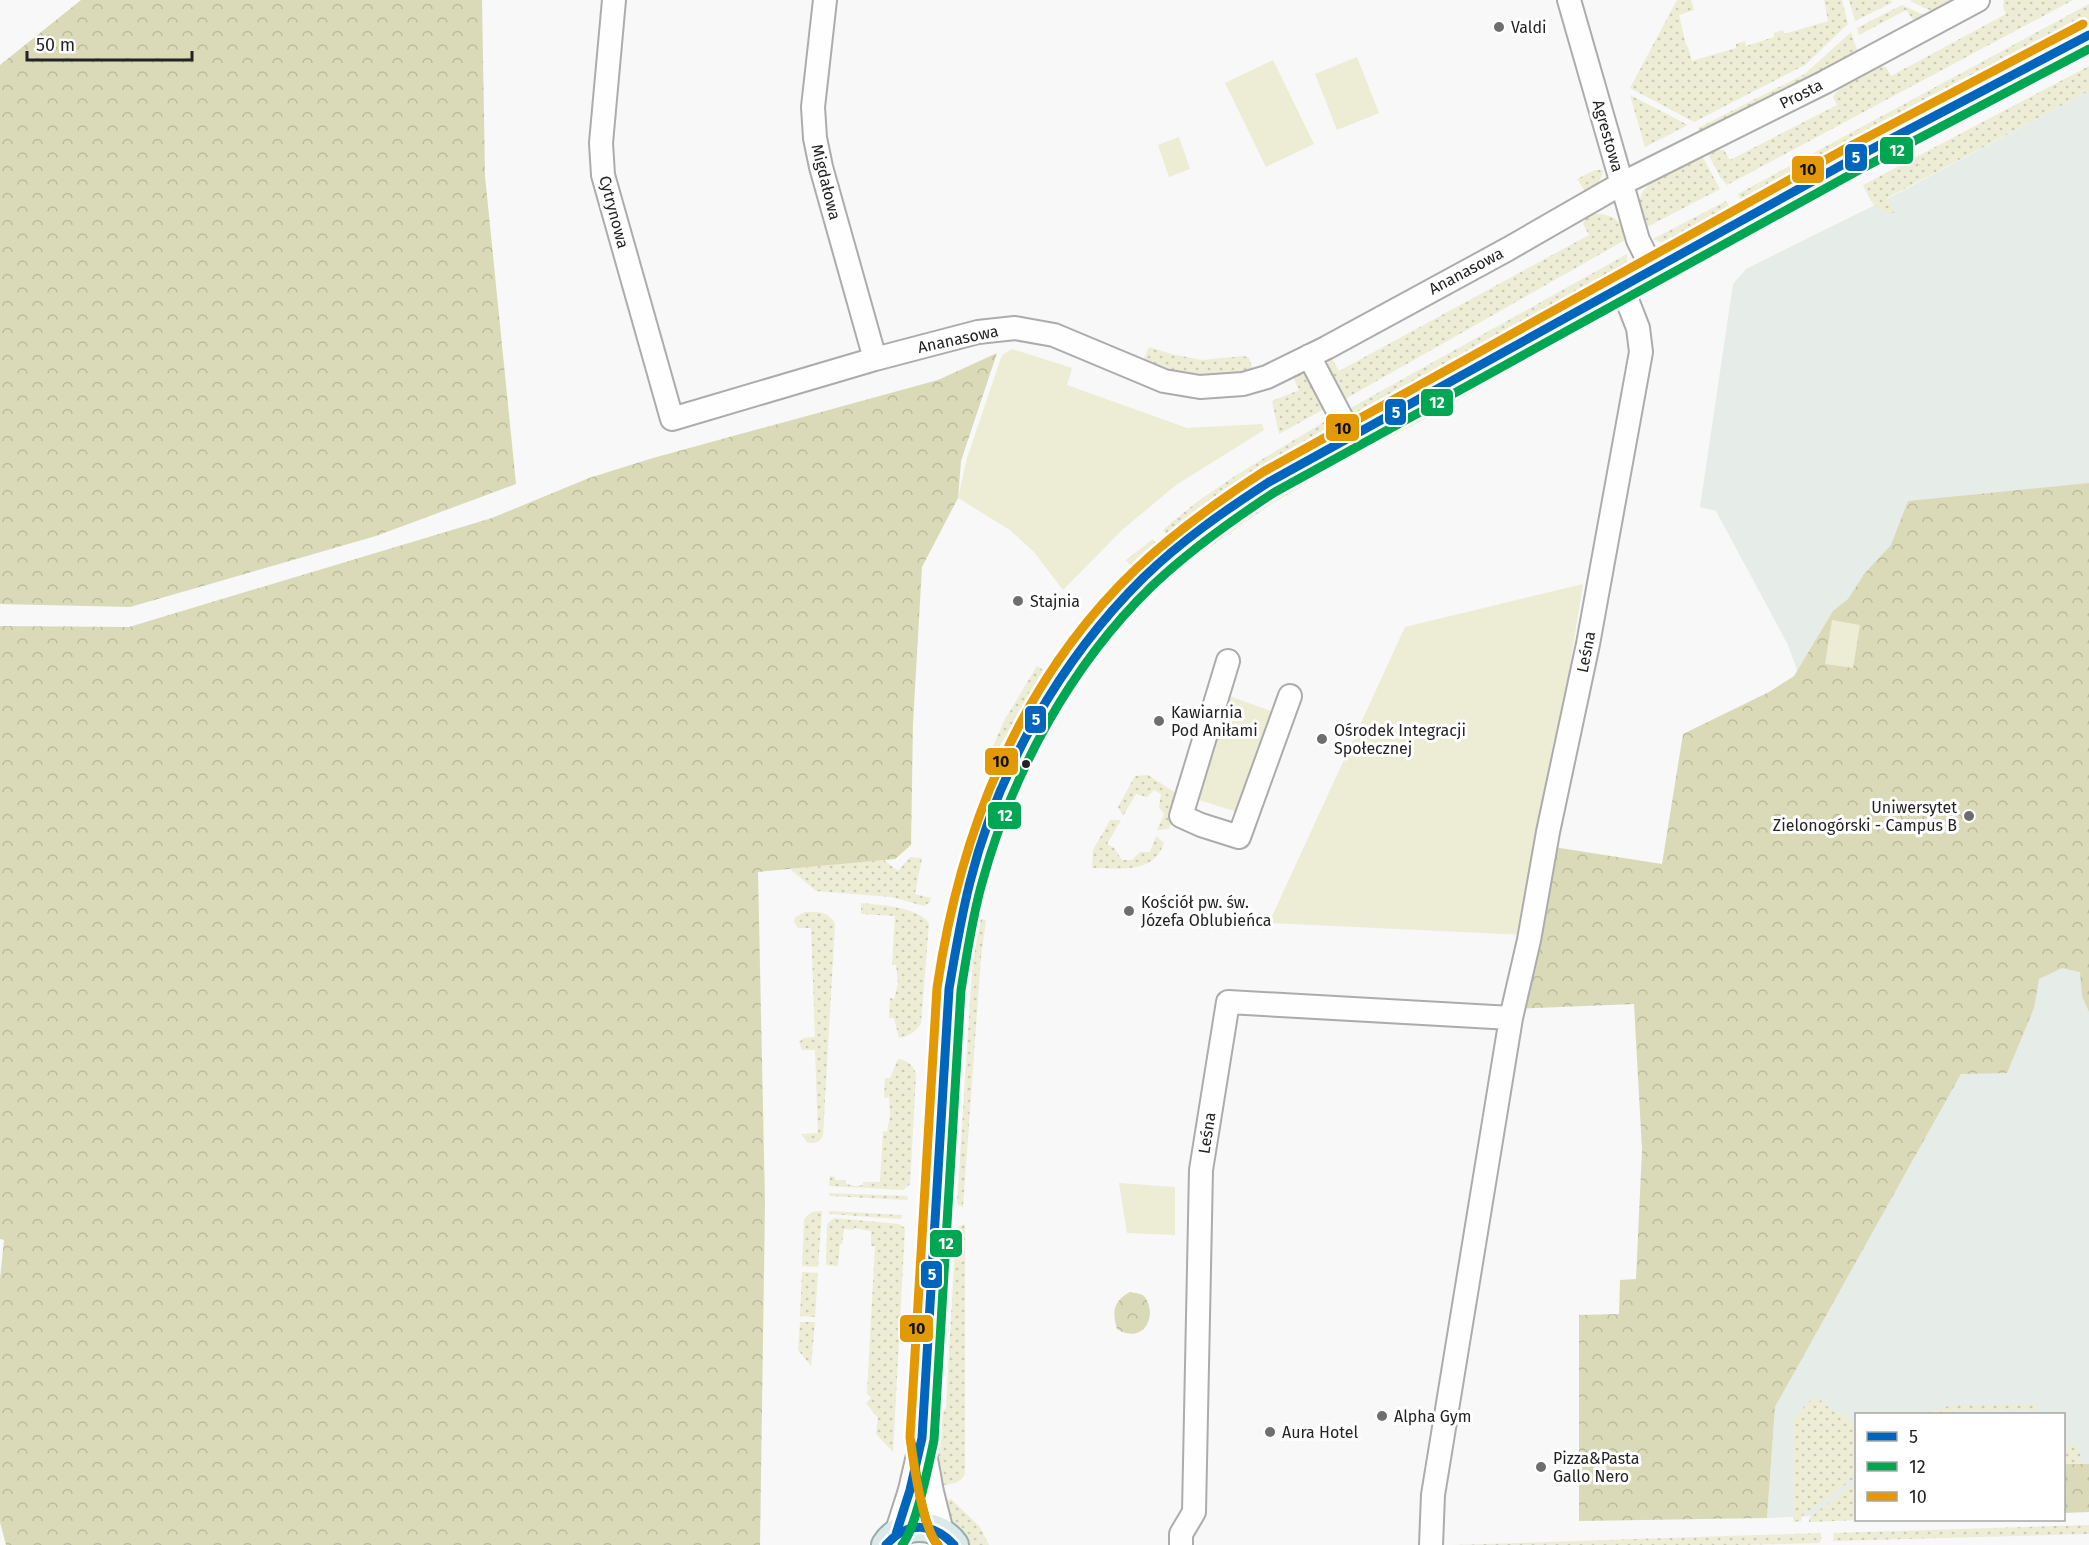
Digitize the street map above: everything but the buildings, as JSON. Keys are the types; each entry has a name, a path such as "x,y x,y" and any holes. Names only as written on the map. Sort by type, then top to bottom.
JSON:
{"main road":[{"path":"891,1539 907,1528 920,1526 948,1538"}],"street":[{"name":"Cytrynowa","path":"614,0 601,143 603,175 672,419"},
{"name":"Migdałowa","path":"825,0 813,108 815,138 821,167 875,359"},
{"name":"Agrestowa","path":"1569,0 1638,240 1653,270"},
{"name":"Prosta","path":"1621,184 1825,82 1978,0"},
{"path":"891,1539 910,1490 922,1438 949,989 954,947 963,906 980,844 1007,775 1022,744 1070,666 1098,630 1135,586 1174,551 1231,506 1269,482 1851,160 2089,35"},
{"name":"Ananasowa","path":"672,419 875,359 978,332 1015,328 1054,335 1164,381 1200,387 1243,384 1281,371 1508,249 1621,184"},
{"name":"Leśna","path":"1431,1545 1433,1494 1511,1018 1529,940 1548,832 1588,644 1641,352 1638,328 1622,287"},
{"path":"1309,356 1352,436"},
{"path":"1228,661 1181,816 1239,837 1290,696"},
{"name":"Leśna","path":"1181,1545 1181,1534 1194,1512 1201,1170 1228,1002 1511,1018"},
{"path":"922,1438 932,1491 948,1538"}],"shaded area":[{"name":"Uniwersytet Zielonogórski - Campus B","path":"2089,91 2089,1507 2065,1508 2065,1413 1855,1413 1855,1514 1767,1518 1775,1407 1961,1074 1911,987 1788,645 1716,511 1700,507 1733,284 1746,269 1887,199"}],"green space":[{"path":"81,0 482,0 485,176 516,484 376,536 130,607 0,604 0,65"},
{"path":"1677,0 1691,0 1694,10 1679,15 1692,61 1736,48 1736,44 1745,41 1746,46 1774,37 1774,33 1783,30 1784,34 1828,21 1824,0 1842,0 1848,24 1805,65 1694,122 1630,88"},
{"path":"1849,0 1889,0 1893,2 1855,21"},
{"path":"1951,0 1934,12 1910,1"},
{"path":"2004,0 2073,0 1727,185 1720,177 1708,153 1724,150 1730,160 1837,105 1833,97 1836,92 1857,77 1880,67 1886,67 1891,76 2006,14 2003,7"},
{"path":"2089,4 2089,21 1744,204 1738,194"},
{"path":"1902,5 1926,16 1916,22 1906,10 1859,35 1857,28"},
{"path":"1851,32 1858,53 1701,134 1698,128 1805,74"},
{"path":"2089,50 2089,57 1862,176 1867,166"},
{"path":"1357,57 1379,113 1337,130 1315,74"},
{"path":"1273,60 1314,144 1266,167 1225,83"},
{"path":"2089,66 2089,91 1887,198 1895,213 1878,208 1871,201 1863,185"},
{"path":"1630,95 1688,125 1645,147"},
{"path":"1179,137 1190,169 1169,177 1158,145"},
{"path":"1702,156 1720,189 1645,228 1639,210 1644,190 1671,169"},
{"path":"1595,170 1603,170 1595,186 1587,194 1577,179"},
{"path":"1827,188 1836,190 1763,230 1758,227"},
{"path":"1726,201 1732,211 1674,244 1665,244 1653,239"},
{"path":"1593,214 1615,219 1622,227 1625,240 1342,399 1327,371 1329,358 1339,371 1589,235 1583,224 1585,219"},
{"path":"1745,234 1742,242 1648,294 1641,292"},
{"path":"1627,254 1624,271 1360,416 1349,409"},
{"path":"1149,347 1202,360 1244,356 1249,358 1253,371 1212,377 1172,372 1155,367 1144,359"},
{"path":"1536,348 1512,369 1386,439 1383,432"},
{"path":"1012,349 1072,368 1067,385 1187,428 1262,424 1264,430 1176,485 1122,530 1063,590 1034,552 1010,530 958,498 967,458 1002,355"},
{"path":"997,353 961,461 958,498 922,567 913,723 911,845 895,859 758,872 765,1203 760,1545 6,1545 0,1522 0,1279 4,1240 0,1239 0,626 129,627 492,518 589,478 653,458 938,380"},
{"path":"1310,374 1326,408 1279,434 1272,401 1299,390 1294,379 1297,375"},
{"path":"1329,419 1332,420 1330,431 1326,435 1238,486 1170,539 1163,530 1222,484"},
{"path":"1368,442 1372,443 1370,446 1268,506 1190,561 1187,557 1254,506"},
{"path":"2089,483 2089,1012 2082,996 2080,972 2062,968 2039,979 2034,1008 2007,1073 1961,1074 1775,1407 1767,1518 1579,1521 1579,1315 1619,1314 1620,1280 1636,1279 1642,1150 1634,1004 1513,1009 1547,846 1662,864 1683,734 1769,692 1794,676 1833,611 1848,599 1865,573 1891,545 1908,501"},
{"path":"1153,539 1160,546 1134,569 1126,560"},
{"path":"1583,584 1527,935 1269,923 1405,627"},
{"path":"1832,620 1860,625 1853,668 1825,664"},
{"path":"1037,666 1049,674 990,759 988,758 1004,721"},
{"path":"1229,696 1274,712 1240,813 1193,798"},
{"path":"1148,775 1180,796 1169,829 1157,830 1164,814 1159,807 1161,794 1154,790 1147,797 1136,794 1123,816 1118,807 1135,776"},
{"path":"1110,820 1121,820 1107,844 1114,848 1122,860 1132,860 1140,852 1150,852 1156,836 1164,843 1159,853 1144,865 1134,868 1092,868 1093,850"},
{"path":"910,857 922,858 915,894 931,898 930,902 924,906 892,897 816,891 790,869 884,860 898,871"},
{"path":"861,903 908,910 929,923 921,1023 906,1036 899,1038 894,1018 889,1018 890,998 894,999 898,984 896,965 892,965 895,916 861,914"},
{"path":"805,912 826,914 835,924 823,1135 818,1141 812,1143 807,1142 801,1134 818,1133 815,1050 802,1050 799,1042 804,1038 815,1037 811,928 798,928 794,922 795,917"},
{"path":"974,918 986,920 981,957 963,1207 957,1204 972,972 967,951"},
{"path":"942,920 945,920 938,984 925,1193 922,1196 919,1179 930,1011"},
{"path":"898,1059 910,1064 916,1075 910,1184 903,1190 829,1186 830,1176 835,1177 835,1180 846,1180 846,1184 855,1186 863,1185 863,1182 880,1182 883,1131 887,1132 890,1116 889,1097 884,1098 885,1078 890,1078"},
{"path":"1119,1183 1175,1187 1175,1235 1127,1233"},
{"path":"829,1193 907,1196 908,1200 829,1196"},
{"path":"822,1211 818,1267 802,1266 804,1219 812,1212"},
{"path":"829,1211 902,1215 901,1219 829,1214"},
{"path":"834,1218 899,1224 905,1228 893,1452 876,1434 878,1418 866,1403 871,1398 867,1393 875,1246 871,1246 871,1231 844,1229 838,1266 826,1265 827,1224"},
{"path":"965,1224 965,1474 957,1482 939,1485 936,1454 937,1420 946,1408 956,1228"},
{"path":"802,1272 818,1273 815,1317 800,1316"},
{"path":"1130,1292 1144,1296 1150,1311 1146,1326 1135,1334 1117,1329 1114,1312 1120,1299"},
{"path":"800,1322 815,1322 811,1366 798,1350"},
{"path":"1816,1396 1828,1407 1847,1417 1855,1427 1855,1478 1802,1516 1801,1521 1793,1522 1794,1419"},
{"path":"2038,1404 2037,1410 1925,1413 1952,1405"},
{"path":"905,1405 912,1415 910,1447 904,1443"},
{"path":"2073,1445 2080,1450 2081,1464 2065,1464 2065,1446"},
{"path":"2065,1464 2089,1464 2089,1512 2065,1513"},
{"path":"1855,1483 1855,1520 1809,1522 1809,1518"},
{"path":"951,1499 980,1527 989,1545 970,1545 950,1526 941,1501"},
{"path":"2089,1525 2089,1534 1833,1541 1834,1533"},
{"path":"1820,1533 1822,1538 1819,1543 1454,1545"}],"transit line":[{"name":"10","path":"938,1545 923,1510 910,1437 937,988 947,929 961,872 979,816 1002,761 1028,709 1059,659 1095,612 1136,569 1197,517 1263,472 1845,149 2083,24"},
{"name":"5","path":"896,1534 910,1490 922,1438 949,989 964,908 982,840 1015,758 1059,681 1085,644 1113,610 1157,564 1203,527 1269,482 1851,160 2089,35"},
{"name":"12","path":"902,1545 917,1511 934,1440 961,990 975,909 995,842 1027,762 1070,686 1095,651 1122,617 1166,573 1212,536 1275,492 1857,171 2089,49"},
{"name":"12","path":"911,1442 923,1511 927,1525 938,1545"},
{"name":"5","path":"886,1545 903,1532 920,1527 937,1532 954,1545"}],"place":[{"name":"Valdi","path":"1499,27"},
{"name":"Stajnia","path":"1018,601"},
{"name":"Kawiarnia Pod Aniłami","path":"1159,721"},
{"name":"Ośrodek Integracji Społecznej","path":"1322,739"},
{"name":"Uniwersytet Zielonogórski - Campus B","path":"1969,816"},
{"name":"Kościół pw. św. Józefa Oblubieńca","path":"1129,911"},
{"name":"Alpha Gym","path":"1382,1416"},
{"name":"Aura Hotel","path":"1270,1432"},
{"name":"Pizza&Pasta Gallo Nero","path":"1541,1467"}]}
